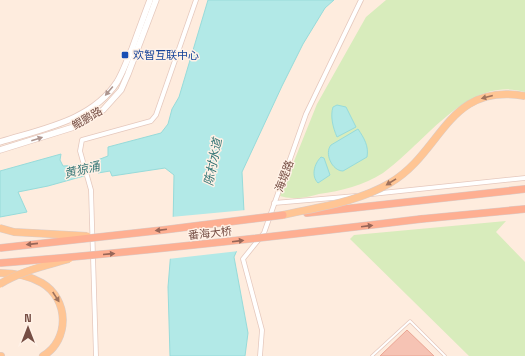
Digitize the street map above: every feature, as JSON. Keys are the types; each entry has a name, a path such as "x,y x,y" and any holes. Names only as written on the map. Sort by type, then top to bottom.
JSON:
{"highway":[{"name":"番海大桥","path":"0,248 525,189"},
{"name":"番海大桥","path":"0,263 231,242 421,219 525,209"}],"main road":[{"path":"283,215 354,198 391,183 415,162 455,114 473,101 499,94 525,96"},
{"path":"0,228 29,234 105,237"},
{"path":"0,284 9,278 26,271 77,257"},
{"path":"0,273 25,276 43,283 58,299 62,311 63,322 61,334 56,345 43,356"}],"street":[{"name":"鲲鹏路","path":"0,142 68,120 87,111 101,101 116,83 123,71 150,0"},
{"name":"鲲鹏路","path":"0,150 71,128 104,110 120,90 128,74 156,0"},
{"path":"96,356 90,187 80,152 82,140 151,120 156,115 196,0"},
{"name":"海堤路","path":"260,356 262,330 243,259 264,233 306,114 362,0"},
{"path":"274,203 525,178"}],"lane":[{"path":"68,120 71,128"},
{"path":"372,356 410,321 445,356"}],"green space":[{"path":"386,0 525,0 525,92 504,89 484,94 465,103 448,116 398,161 383,173 368,181 344,189 306,197 288,198 280,196 317,104 366,17"},
{"path":"506,221 496,232 525,262 525,356 469,356 350,239 354,235"}],"water":[{"name":"陈村水道","path":"208,0 334,0 325,8 303,44 242,172 245,232 234,257 248,333 245,356 170,356 168,287 173,226 174,175 165,168 112,176 110,171 98,173 95,161 108,156 108,147 161,133 168,124 172,109 179,97"},
{"path":"337,105 346,107 356,127 337,137 333,126 332,114 333,107"},
{"path":"358,129 367,146 367,157 343,171 339,170 330,161 328,152 329,148 331,145"},
{"path":"61,154 60,160 63,166 81,165 84,176 48,186 18,192 27,212 0,217 0,171"},
{"path":"321,157 324,158 330,175 318,183 314,170"}],"pier":[{"path":"246,210 247,232 239,251 168,259 171,217"}],"building":[{"path":"407,330 434,356 380,356"}],"waterway":[{"name":"黄猄涌","path":"85,170 97,166"}],"place":[{"name":"欢智互联中心","path":"125,55"}]}
